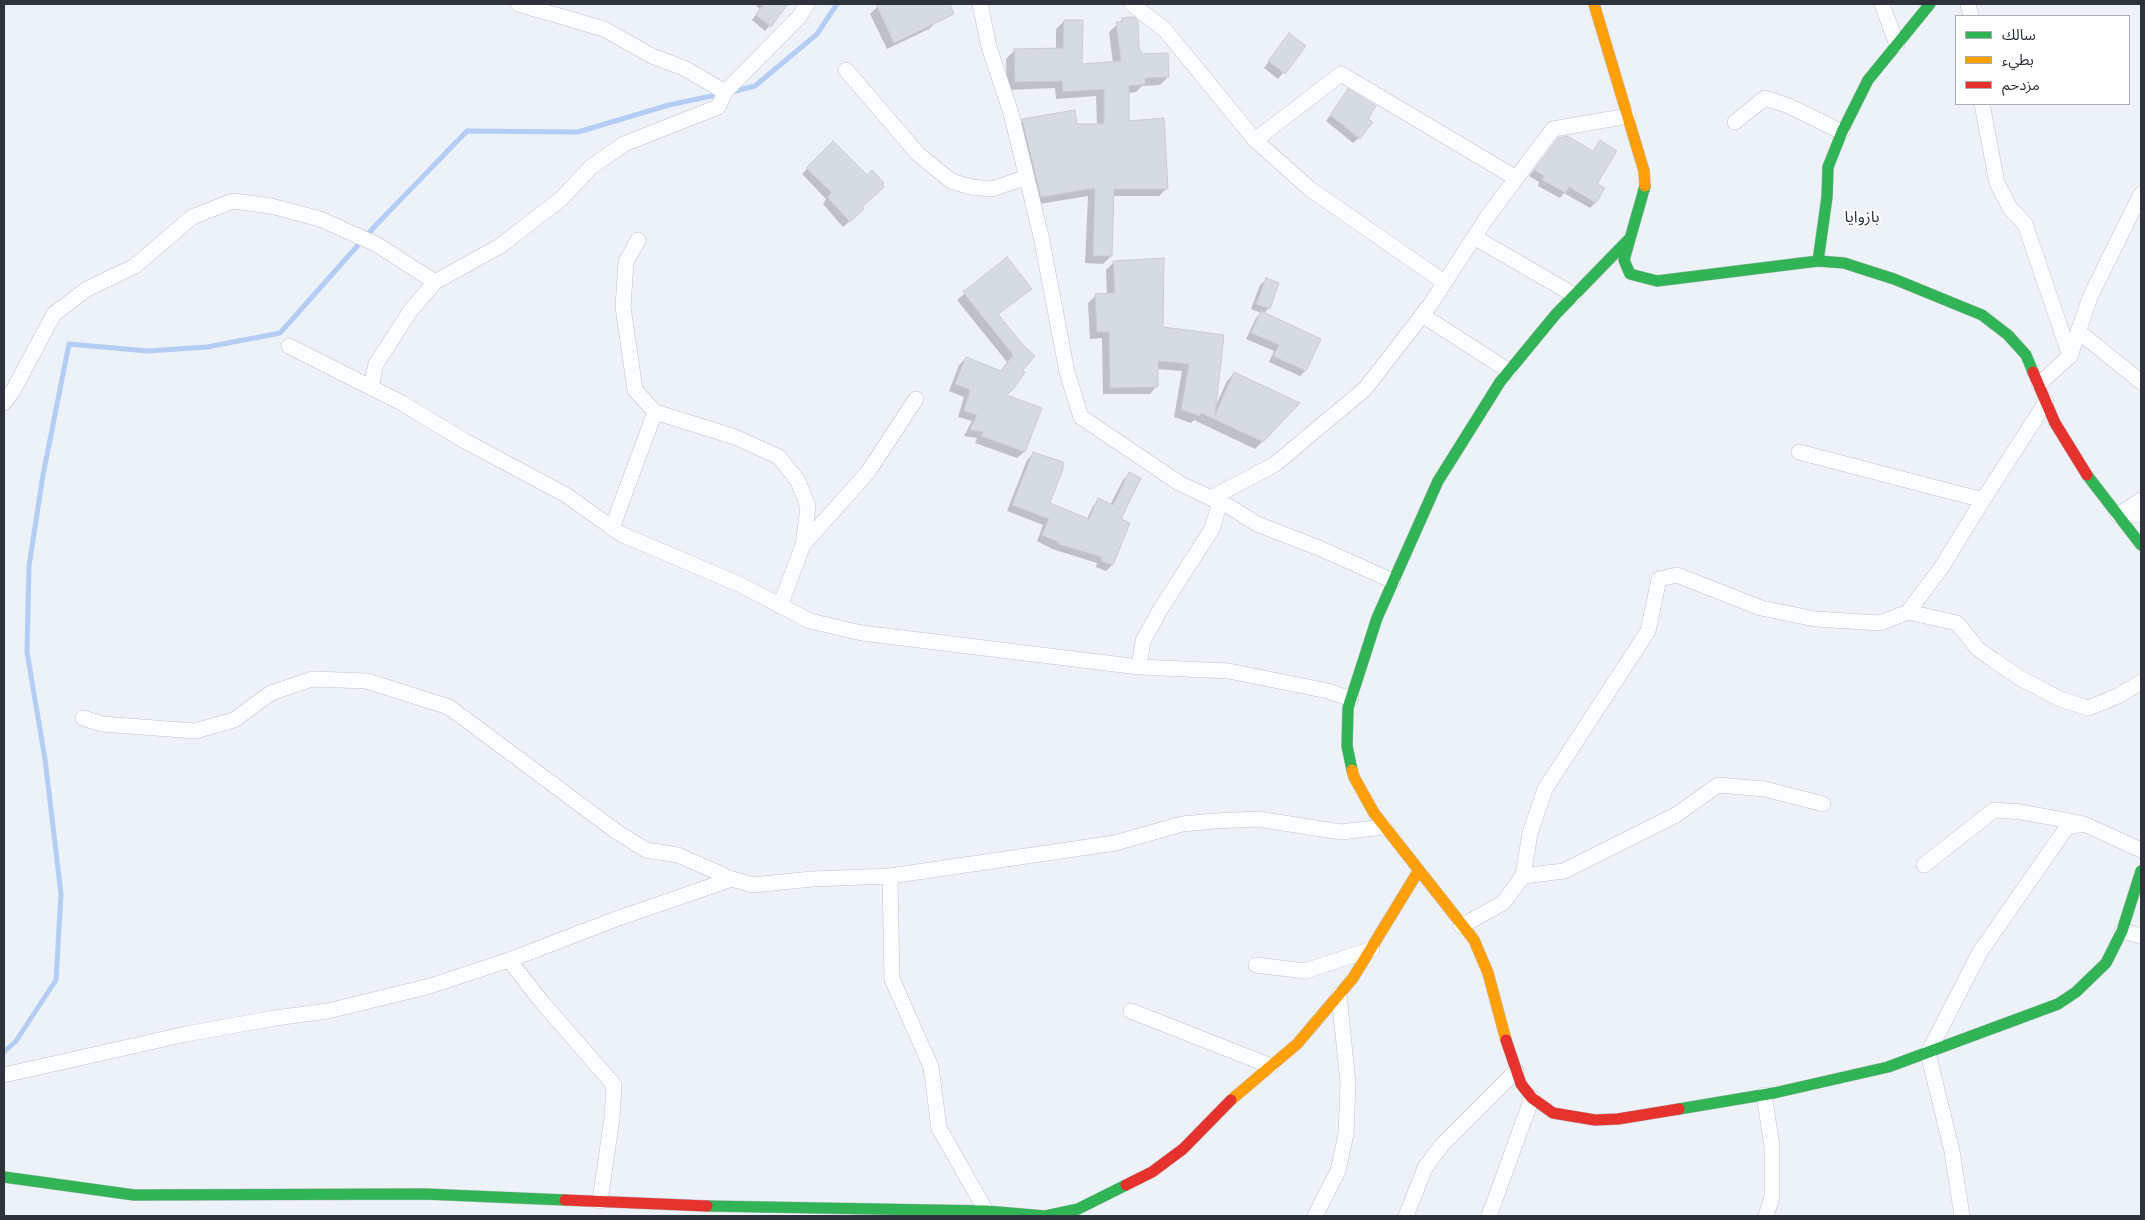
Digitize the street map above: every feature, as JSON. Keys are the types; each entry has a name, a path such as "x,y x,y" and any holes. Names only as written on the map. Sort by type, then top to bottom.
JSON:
{"street":[{"path":"518,4 604,29 652,56 684,68 725,92"},
{"path":"371,387 376,364 411,310 435,282 500,246 561,199 591,167 624,144 718,107 725,92 799,17 807,4"},
{"path":"980,4 989,47 1011,113 1027,177 1067,372 1082,417 1179,483 1216,500 1257,524 1319,548 1393,581"},
{"path":"1132,4 1165,30 1255,140 1310,189 1444,282"},
{"path":"1594,4 1644,171 1645,185 1628,239 1624,260 1630,274 1638,278 1657,281 1818,261 1844,263 1865,269 1982,315 2008,335 2026,355 2055,424 2093,485 2141,545"},
{"path":"1882,4 1897,45"},
{"path":"1818,261 1827,197 1828,168 1842,132 1868,80 1930,4"},
{"path":"846,70 918,154 951,181 971,187 992,189 1027,177"},
{"path":"1255,140 1341,74 1516,178"},
{"path":"1735,122 1765,98 1790,106 1842,132"},
{"path":"1982,105 1997,183 2010,208 2025,224 2070,356"},
{"path":"1216,500 1274,465 1365,389 1422,315 1474,236 1553,129 1628,116"},
{"path":"2039,384 2070,356 2090,297 2141,194"},
{"path":"4,403 14,389 54,314 87,289 135,266 192,217 233,201 271,206 320,219 376,244 435,282"},
{"path":"1474,236 1574,295"},
{"path":"1628,239 1574,295 1509,371 1438,482 1393,581 1361,663 1348,708 1346,729 1348,761 1354,778 1384,827 1474,940 1484,964 1500,1026 1516,1071 1521,1084 1532,1098 1554,1113 1595,1120 1650,1115 1764,1095 1888,1067 2038,1013 2064,1000 2090,980 2106,963 2122,931 2141,871"},
{"path":"638,240 626,262 623,307 635,390 655,412 735,437 779,457 798,481 808,507 803,545 780,606"},
{"path":"1422,315 1509,371"},
{"path":"2078,331 2141,382"},
{"path":"289,346 371,387 464,441 566,495 621,534 742,585 810,621 862,633 1139,667 1229,671 1328,691 1351,699"},
{"path":"803,545 868,472 916,399"},
{"path":"1461,926 1503,903 1523,876 1530,833 1546,789 1648,631 1659,579 1677,575 1761,608 1815,620 1880,623 1908,612 1941,568 2046,402"},
{"path":"612,528 655,412"},
{"path":"1799,452 1983,500"},
{"path":"1139,667 1143,641 1160,610 1212,529 1216,500"},
{"path":"2118,515 2141,500"},
{"path":"2118,515 2141,515"},
{"path":"1908,612 1957,624 1978,649 2020,678 2060,699 2088,708 2118,696 2141,682"},
{"path":"83,718 102,724 195,731 234,720 271,693 312,679 367,681 449,707 617,832 646,850 678,855 732,879 753,885 812,878 890,876 1114,843 1182,824 1258,820 1341,832 1384,827"},
{"path":"1523,876 1564,871 1676,815 1718,785 1765,789 1823,804"},
{"path":"1924,865 1994,810 2021,812 2084,824 2141,850"},
{"path":"1962,1216 1952,1151 1928,1053 1980,952 2067,827 2084,824"},
{"path":"4,1176 134,1195 425,1194 720,1207 986,1211 1045,1216 1075,1213 1152,1172 1183,1149 1217,1112 1297,1044 1353,978 1419,870"},
{"path":"890,876 892,979 931,1067 939,1128 986,1211"},
{"path":"4,1075 186,1034 274,1018 328,1011 430,986 508,960 616,919 732,879"},
{"path":"2122,931 2141,936"},
{"path":"1256,965 1305,971 1372,949"},
{"path":"508,960 540,1001 614,1085 612,1118 600,1202"},
{"path":"1315,1216 1338,1171 1346,1134 1348,1083 1339,995"},
{"path":"1131,1012 1271,1066"},
{"path":"1406,1216 1425,1168 1441,1146 1516,1071"},
{"path":"1764,1095 1772,1146 1772,1197 1766,1216"},
{"path":"1489,1216 1532,1098"}],"building":[{"path":"764,4 788,4 771,27 756,15"},
{"path":"876,4 950,4 954,14 894,43"},
{"path":"1134,17 1138,21 1139,47 1142,54 1168,53 1169,77 1145,78 1145,84 1129,86 1129,121 1164,118 1168,189 1114,189 1112,256 1093,256 1095,188 1041,197 1022,119 1075,110 1077,124 1104,124 1104,89 1063,92 1062,81 1015,82 1014,49 1063,48 1064,20 1083,20 1082,64 1121,61 1116,22 1122,22 1122,18"},
{"path":"1289,33 1306,46 1285,74 1268,61"},
{"path":"1348,89 1376,106 1368,119 1373,122 1360,139 1330,115"},
{"path":"1567,136 1593,151 1600,140 1617,151 1597,184 1605,188 1596,203 1569,187 1566,193 1542,180 1544,176 1534,170 1558,138"},
{"path":"833,141 867,175 872,170 884,183 882,184 884,187 862,207 864,209 850,222 828,198 831,192 806,168"},
{"path":"1007,257 1032,289 998,314 1022,344 1035,356 1023,370 1025,372 1014,388 1007,395 1042,408 1025,452 981,436 983,432 970,430 977,415 964,411 970,390 955,384 966,357 1001,371 1013,355 963,292"},
{"path":"1164,258 1163,327 1224,335 1215,415 1234,372 1300,403 1263,442 1201,413 1200,416 1181,410 1189,364 1158,361 1158,387 1110,388 1109,332 1097,332 1095,294 1115,293 1113,261"},
{"path":"1266,278 1279,283 1270,309 1256,304"},
{"path":"1261,311 1321,339 1306,371 1273,356 1279,345 1251,333"},
{"path":"1033,452 1063,462 1063,469 1050,503 1089,519 1098,498 1113,505 1129,472 1141,478 1121,519 1130,523 1113,565 1101,561 1102,557 1058,544 1058,542 1042,535 1049,519 1012,505"}],"waterway":[{"path":"732,92 755,86 817,34 837,4"},
{"path":"4,1052 16,1041 56,980 61,894 45,759 27,652 29,566 43,475 69,344 148,351 207,347 280,333 376,225 467,131 578,132 669,105 721,94"}],"traffic: fast":[{"path":"1818,261 1827,197 1828,167 1842,132 1868,80 1930,4"},
{"path":"1645,186 1624,260 1630,274 1657,281 1818,261 1844,263 1894,279 1982,315 2008,335 2026,355 2033,372"},
{"path":"1352,770 1347,746 1348,708 1377,618 1438,481 1500,382 1556,314 1629,239"},
{"path":"2087,475 2141,545"},
{"path":"1679,1109 1774,1093 1888,1067 2058,1004 2076,992 2106,963 2122,931 2141,871"},
{"path":"4,1177 134,1195 425,1194 565,1200"},
{"path":"707,1206 986,1211 1045,1216 1078,1209 1126,1185"}],"traffic: slow":[{"path":"1594,4 1644,171 1645,186"},
{"path":"1352,770 1374,813 1474,940 1488,973 1506,1040"},
{"path":"1231,1100 1297,1044 1353,978 1419,870"}],"traffic: jam":[{"path":"2033,372 2055,423 2087,475"},
{"path":"1506,1040 1521,1084 1532,1098 1553,1113 1595,1120 1618,1119 1679,1109"},
{"path":"1126,1185 1152,1172 1183,1149 1231,1100"},
{"path":"565,1200 707,1206"}],"district":[{"name":"بازوایا","path":"1862,217"}]}
